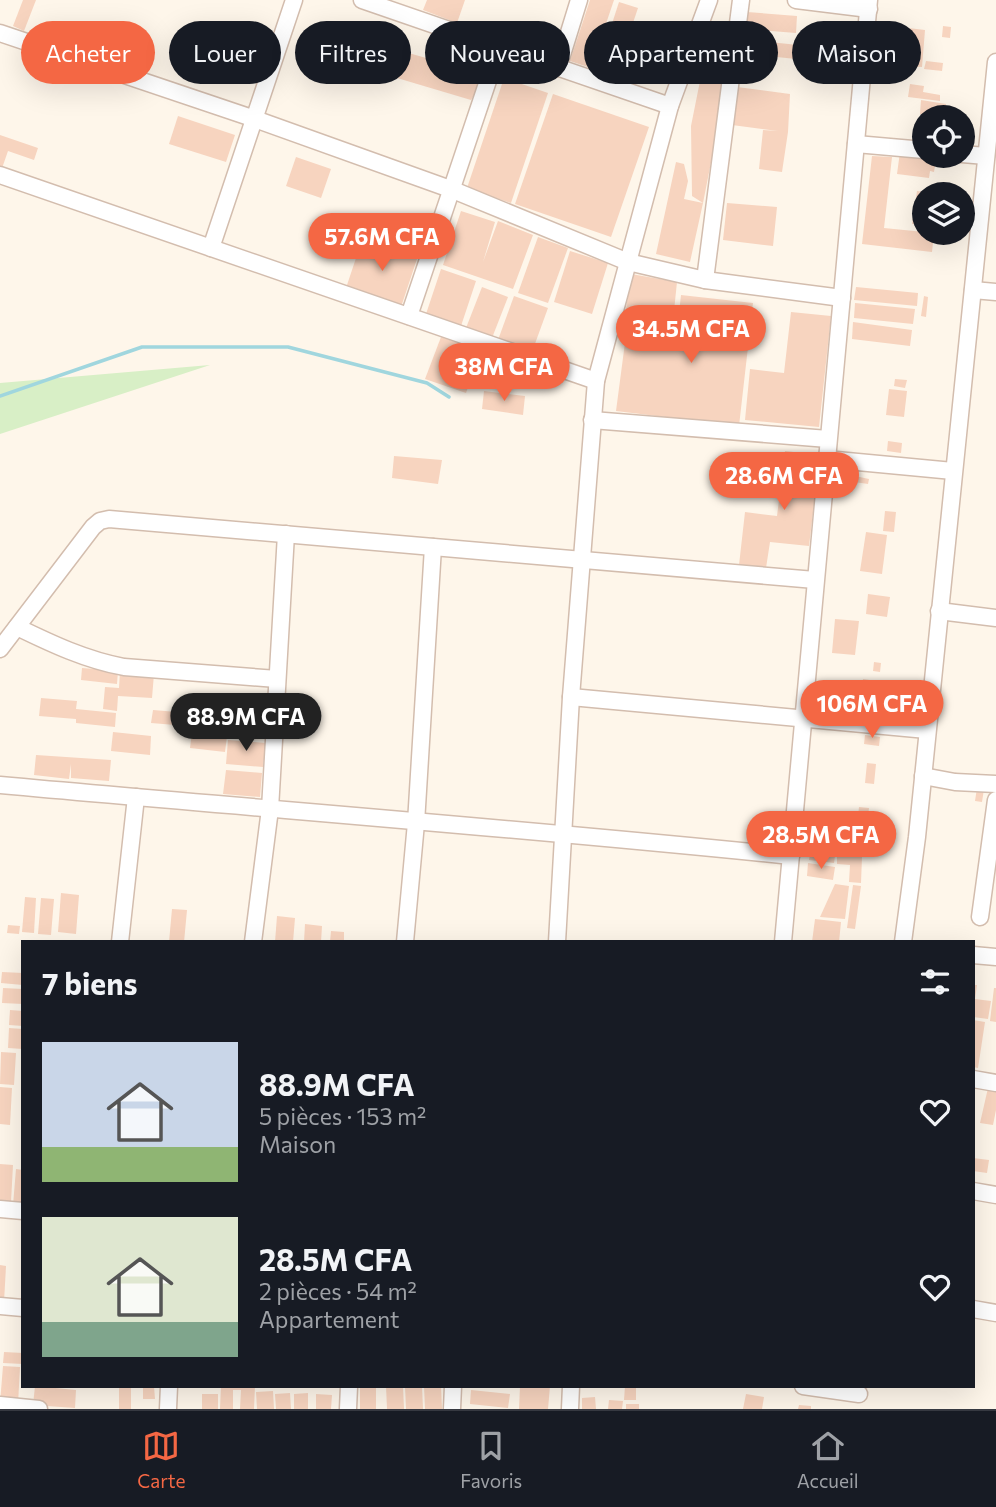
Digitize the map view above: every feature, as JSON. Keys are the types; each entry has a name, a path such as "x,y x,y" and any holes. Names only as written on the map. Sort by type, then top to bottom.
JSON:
{"street":[{"path":"211,248 294,0"},
{"path":"362,0 425,22"},
{"path":"570,29 579,0"},
{"path":"557,940 570,697 596,381 670,106 709,0"},
{"path":"705,280 741,0"},
{"path":"783,940 869,5 796,0"},
{"path":"0,33 255,119 453,190 628,262 705,280 842,298"},
{"path":"904,940 996,62"},
{"path":"570,72 670,106"},
{"path":"409,316 487,84"},
{"path":"856,144 912,149"},
{"path":"975,155 986,156"},
{"path":"0,175 596,381"},
{"path":"972,290 996,292"},
{"path":"592,420 828,439"},
{"path":"826,460 953,471"},
{"path":"0,649 93,527 100,521 109,519 815,580"},
{"path":"253,940 270,809 286,534"},
{"path":"405,940 416,823 433,547"},
{"path":"939,611 996,618"},
{"path":"17,627 59,648 99,662 124,667 277,679"},
{"path":"570,697 927,730"},
{"path":"923,776 955,782 996,784"},
{"path":"0,785 416,823 562,832 792,856"},
{"path":"120,940 136,797"},
{"path":"980,918 996,800"},
{"path":"975,955 996,957"},
{"path":"975,1079 996,1083"},
{"path":"975,1191 996,1195"},
{"path":"0,1209 21,1211"},
{"path":"0,1306 21,1308"},
{"path":"975,1310 996,1313"},
{"path":"168,1409 169,1388"},
{"path":"348,1409 349,1388"},
{"path":"452,1409 453,1388"},
{"path":"570,1409 571,1388"},
{"path":"814,1388 859,1396"},
{"path":"0,1405 40,1409"}],"green space":[{"path":"210,365 0,434 0,383"}],"building":[{"path":"23,0 36,0 28,21 21,21 21,30 13,26"},
{"path":"427,0 465,0 458,21 423,10"},
{"path":"590,0 614,0 607,21 584,21 584,66 570,61"},
{"path":"619,2 638,8 634,21 613,21"},
{"path":"747,12 797,16 797,21 792,21 792,33 778,32 778,21 746,21"},
{"path":"943,26 951,27 950,38 942,37"},
{"path":"921,30 925,30 921,67"},
{"path":"778,43 792,44 792,59 778,57"},
{"path":"411,54 425,58 425,84 481,84 471,100 411,82"},
{"path":"926,61 943,63 942,71 924,69"},
{"path":"502,84 522,84 548,93 511,203 467,188"},
{"path":"699,84 726,84 703,203 692,196 691,126"},
{"path":"910,84 924,86 923,92 940,95 940,101 908,97"},
{"path":"737,87 790,94 782,172 759,169 763,130 778,131 732,125"},
{"path":"553,94 649,127 611,237 515,204"},
{"path":"921,100 946,104 946,105 921,105"},
{"path":"178,116 235,135 226,162 169,144"},
{"path":"0,135 38,148 34,160 8,151 0,174"},
{"path":"900,152 912,154 912,168 935,168 934,172 930,171 929,178 897,174"},
{"path":"872,156 892,157 884,228 912,231 912,245 933,245 932,252 862,244"},
{"path":"296,157 331,169 321,198 286,186"},
{"path":"676,162 684,164 688,181 684,199 703,203 690,262 656,254"},
{"path":"727,203 777,207 773,246 723,240"},
{"path":"461,211 495,222 483,262 498,221 533,235 513,289 443,265"},
{"path":"538,237 568,248 548,303 518,293"},
{"path":"362,240 417,259 401,307 346,288"},
{"path":"570,251 608,263 592,314 554,302"},
{"path":"441,269 476,281 460,329 425,317"},
{"path":"631,274 677,282 672,330 624,323"},
{"path":"482,287 508,297 492,338 466,328"},
{"path":"856,287 918,293 917,306 854,300"},
{"path":"681,295 753,303 739,426 616,411 626,335 676,341"},
{"path":"514,296 548,308 532,352 498,340"},
{"path":"924,296 928,297 926,317 921,316"},
{"path":"855,303 915,309 913,324 854,318"},
{"path":"791,312 831,316 819,427 745,420 750,369 784,373"},
{"path":"853,322 912,330 910,346 852,339"},
{"path":"441,337 481,351 466,393 425,379"},
{"path":"895,379 907,380 905,388 894,386"},
{"path":"889,389 907,391 904,417 886,415"},
{"path":"484,391 525,396 523,415 482,409"},
{"path":"888,441 902,443 901,453 887,451"},
{"path":"785,451 820,455 809,546 770,542 766,568 739,565 745,512 777,516"},
{"path":"394,456 442,460 438,484 392,478"},
{"path":"855,476 869,479 868,484 854,482"},
{"path":"885,511 896,512 894,532 883,531"},
{"path":"866,532 887,535 882,574 860,571"},
{"path":"868,594 890,597 887,617 866,614"},
{"path":"835,619 859,621 855,655 832,653"},
{"path":"874,662 881,663 880,672 873,671"},
{"path":"82,668 118,671 117,684 81,680"},
{"path":"120,671 154,674 152,698 118,696 117,711 103,709 105,687 119,688"},
{"path":"863,679 884,682 881,707 860,704"},
{"path":"41,698 77,701 76,709 116,713 115,727 76,723 76,719 39,716"},
{"path":"153,710 189,713 187,726 151,723"},
{"path":"191,711 228,715 227,729 190,725"},
{"path":"230,722 267,725 266,738 228,735"},
{"path":"113,732 151,736 150,755 111,751"},
{"path":"192,732 227,736 225,752 190,748"},
{"path":"865,735 880,737 879,746 864,744"},
{"path":"228,740 266,743 263,767 226,764"},
{"path":"36,755 111,760 109,781 71,778 71,764 69,779 34,775"},
{"path":"867,763 876,764 874,784 865,783"},
{"path":"226,770 262,773 260,797 223,794"},
{"path":"977,788 984,789 982,802 975,801"},
{"path":"859,807 869,808 867,826 857,825"},
{"path":"846,818 854,819 854,826 845,825"},
{"path":"857,829 865,830 863,842 855,841"},
{"path":"811,846 836,849 834,863 809,860"},
{"path":"849,846 859,847 858,855 848,854"},
{"path":"837,855 862,857 861,883 849,882 850,865 837,864"},
{"path":"808,863 835,867 833,880 807,876"},
{"path":"835,884 849,886 845,919 820,917"},
{"path":"853,885 861,886 855,929 847,928"},
{"path":"61,893 79,895 76,934 58,932"},
{"path":"25,897 36,898 34,933 22,932"},
{"path":"41,898 54,899 51,935 38,934"},
{"path":"172,909 187,910 184,940 169,940"},
{"path":"277,916 295,918 293,940 275,940"},
{"path":"815,919 841,922 839,940 812,940"},
{"path":"305,924 322,926 321,940 304,940"},
{"path":"8,925 20,926 19,934 7,933"},
{"path":"331,931 344,932 344,940 330,940"},
{"path":"2,972 21,973 21,985 1,983"},
{"path":"3,988 21,989 21,1004 2,1003"},
{"path":"996,988 996,1022 990,1021"},
{"path":"975,999 991,1001 988,1019 975,1017"},
{"path":"10,1010 21,1011 21,1026 9,1025"},
{"path":"975,1020 985,1022 978,1068 975,1067"},
{"path":"9,1028 21,1029 21,1049 8,1048"},
{"path":"1,1052 16,1053 14,1085 0,1084"},
{"path":"0,1087 12,1088 10,1125 0,1124"},
{"path":"988,1088 996,1090 993,1125 980,1123"},
{"path":"975,1158 989,1160 987,1173 975,1171"},
{"path":"0,1164 13,1165 11,1202 0,1201"},
{"path":"16,1169 21,1170 21,1205 13,1205"},
{"path":"0,1265 6,1266 4,1302 0,1301"},
{"path":"4,1352 21,1353 21,1364 3,1363"},
{"path":"3,1366 20,1367 18,1404 0,1403"},
{"path":"35,1388 76,1390 75,1408 33,1405"},
{"path":"119,1388 131,1388 131,1409 119,1409"},
{"path":"143,1388 154,1388 155,1399 143,1399"},
{"path":"221,1388 255,1388 254,1409 240,1409 241,1390 233,1390 233,1409 220,1409"},
{"path":"360,1388 376,1388 376,1409 360,1409"},
{"path":"386,1388 403,1388 404,1409 387,1409"},
{"path":"405,1388 422,1388 423,1409 406,1409"},
{"path":"424,1388 441,1388 442,1409 425,1409"},
{"path":"520,1388 550,1388 548,1409 519,1409"},
{"path":"625,1388 636,1388 636,1400 624,1400"},
{"path":"471,1390 510,1394 508,1408 470,1404"},
{"path":"273,1391 274,1409 257,1409 256,1392"},
{"path":"290,1393 291,1409 276,1409 275,1394"},
{"path":"308,1393 308,1409 294,1409 294,1394"},
{"path":"202,1394 218,1394 218,1409 202,1409"},
{"path":"316,1394 332,1395 331,1409 316,1409"},
{"path":"746,1394 764,1397 762,1409 743,1409"},
{"path":"595,1397 596,1409 582,1409 582,1398"},
{"path":"609,1400 623,1401 622,1409 608,1409"},
{"path":"626,1404 639,1404 639,1409 626,1409"},
{"path":"799,1405 811,1406 811,1409 798,1409"}],"waterway":[{"path":"0,396 142,347 288,347 427,383 449,397"}]}
